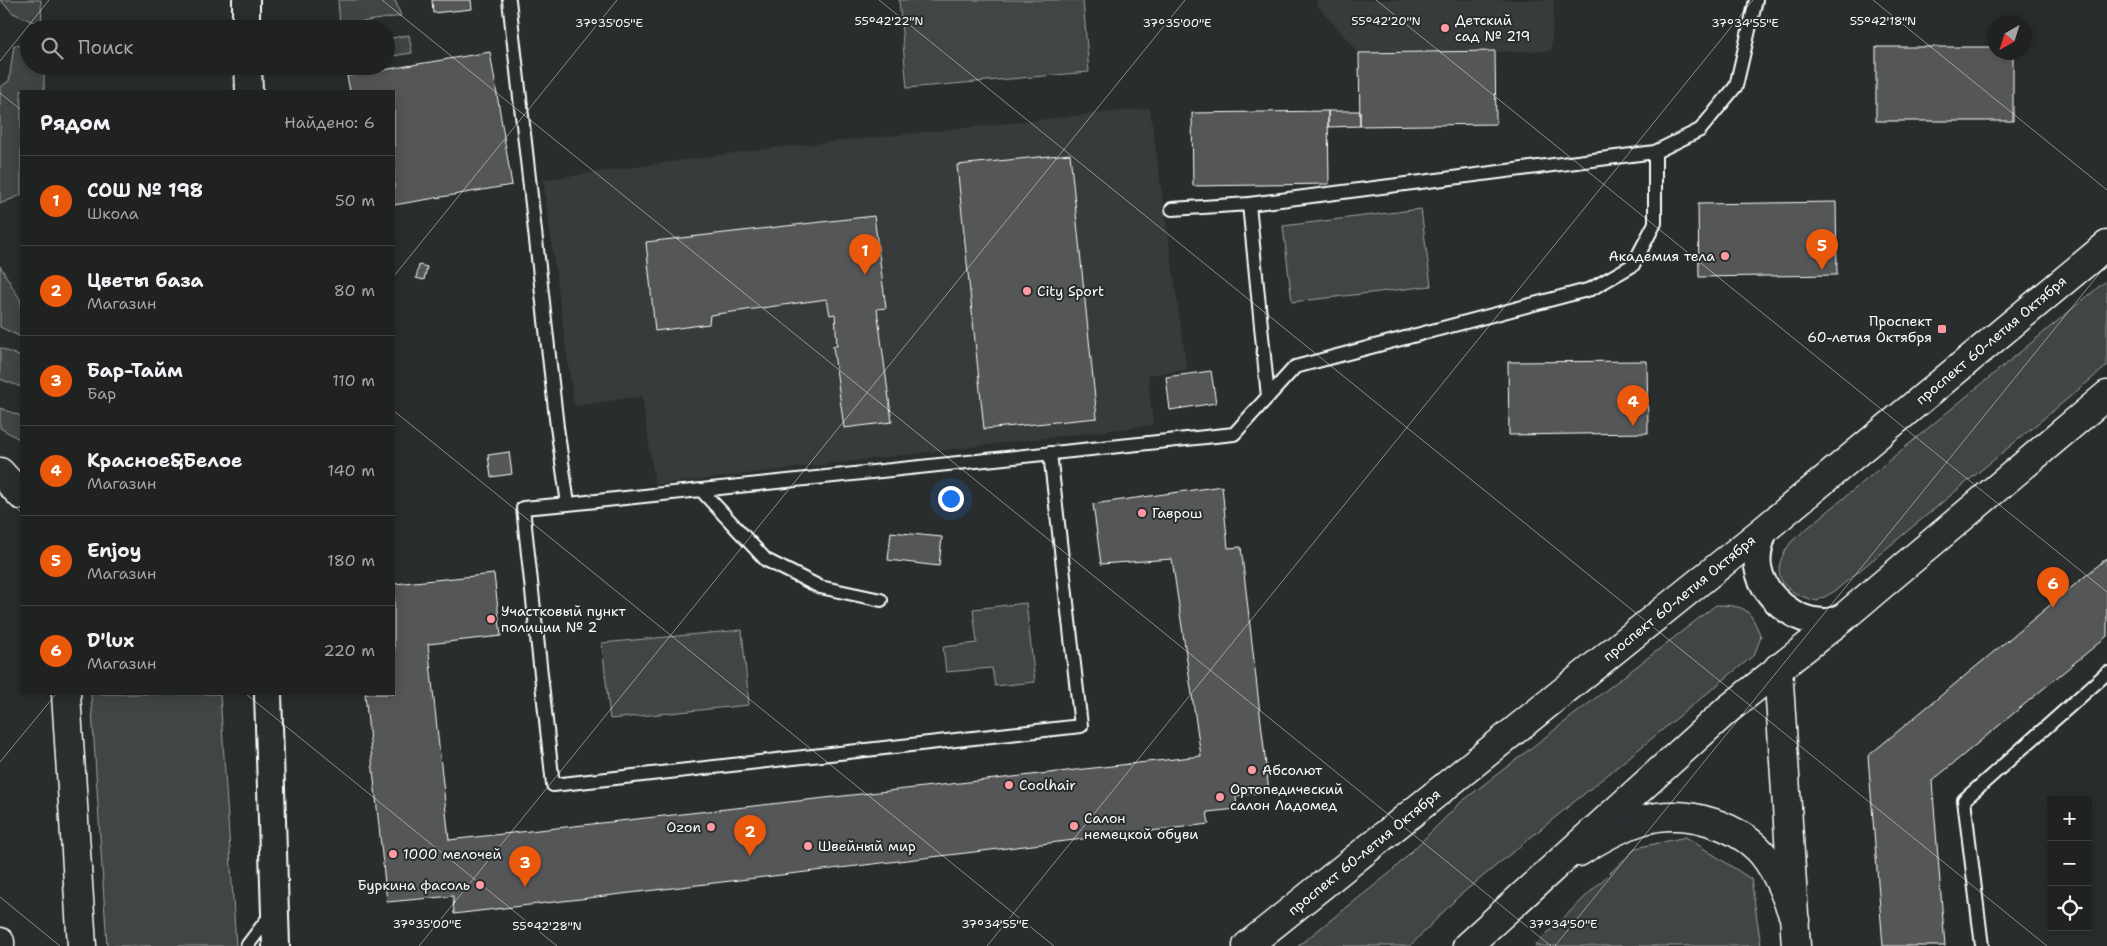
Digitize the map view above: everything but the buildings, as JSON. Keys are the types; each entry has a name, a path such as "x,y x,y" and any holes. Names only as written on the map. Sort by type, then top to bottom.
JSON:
{"main road":[{"name":"проспект 60-летия Октября","path":"1247,946 1765,529 2107,245"},
{"path":"1468,946 1727,710 1844,617 2107,394"},
{"path":"0,472 20,494"},
{"path":"1778,668 1795,933"},
{"path":"66,695 82,946"},
{"path":"1543,877 1583,850 1616,831 1646,819 1679,816 1717,823 1746,838 1771,866 1783,886 1795,933"}],"street":[{"path":"246,0 246,20"},
{"path":"248,75 249,90"},
{"path":"1765,529 1758,547 1758,568 1767,588 1782,607 1804,619 1826,622 1844,617"},
{"path":"268,695 276,946"}],"lane":[{"path":"509,0 568,504"},
{"path":"1172,209 1249,204 1655,152 1700,130 1736,86 1756,0"},
{"path":"1050,454 1081,726 553,784 523,508 1234,434 1295,366 1592,289 1633,265 1655,223 1655,152"},
{"path":"1249,204 1268,397"},
{"path":"701,490 766,560 820,586 881,600"},
{"path":"1982,946 1964,800 2107,673"},
{"path":"247,946 275,909"}],"shaded area":[{"path":"0,0 41,0 42,20 29,20 13,13"},
{"path":"338,0 395,0 401,16 374,20 340,20"},
{"path":"899,0 1083,0 1089,72 907,88"},
{"name":"Детский сад № 219","path":"1317,0 1554,0 1551,51 1359,53 1316,4"},
{"path":"409,35 412,53 395,56 395,37"},
{"path":"14,45 20,46 20,75 44,75 44,90 20,90 20,195 0,204 0,87 9,81"},
{"path":"1150,108 1187,370 1148,375 1153,425 655,485 642,396 574,406 543,180 756,150"},
{"path":"1421,209 1431,286 1292,302 1283,226"},
{"path":"0,266 20,299 20,337 0,327"},
{"path":"2107,280 2107,366 1835,591 1817,601 1804,597 1786,586 1781,580 1779,572 1780,563 1784,552 1792,541"},
{"path":"0,348 20,357 20,387 0,379"},
{"path":"0,408 20,416 20,439 0,428"},
{"path":"1026,603 1035,682 995,686 992,668 946,672 943,647 977,643 973,609"},
{"path":"1716,605 1734,606 1746,610 1750,614 1761,637 1754,655 1459,896 1410,946 1298,946 1390,873 1460,803"},
{"path":"742,630 749,705 610,719 602,643"},
{"path":"91,695 220,695 236,946 107,946"},
{"path":"1686,837 1751,879 1761,946 1534,946 1636,848"}],"place":[{"name":"Детский сад № 219","path":"1445,28"},
{"name":"Академия тела","path":"1725,256"},
{"name":"Enjoy","path":"1822,270"},
{"name":"СОШ № 198","path":"865,275"},
{"name":"City Sport","path":"1027,291"},
{"name":"Проспект 60-летия Октября","path":"1942,329"},
{"name":"Красное&Белое","path":"1633,426"},
{"name":"Гаврош","path":"1142,513"},
{"name":"D'lux","path":"2053,608"},
{"name":"Участковый пункт полиции № 2","path":"491,619"},
{"name":"Абсолют","path":"1252,770"},
{"name":"Coolhair","path":"1009,785"},
{"name":"Ортопедический салон Ладомед","path":"1220,797"},
{"name":"Салон немецкой обуви","path":"1074,826"},
{"name":"Ozon","path":"711,827"},
{"name":"Швейный мир","path":"808,846"},
{"name":"1000 мелочей","path":"393,854"},
{"name":"Цветы база","path":"750,856"},
{"name":"Буркина фасоль","path":"480,885"},
{"name":"Бар-Тайм","path":"525,887"}]}
